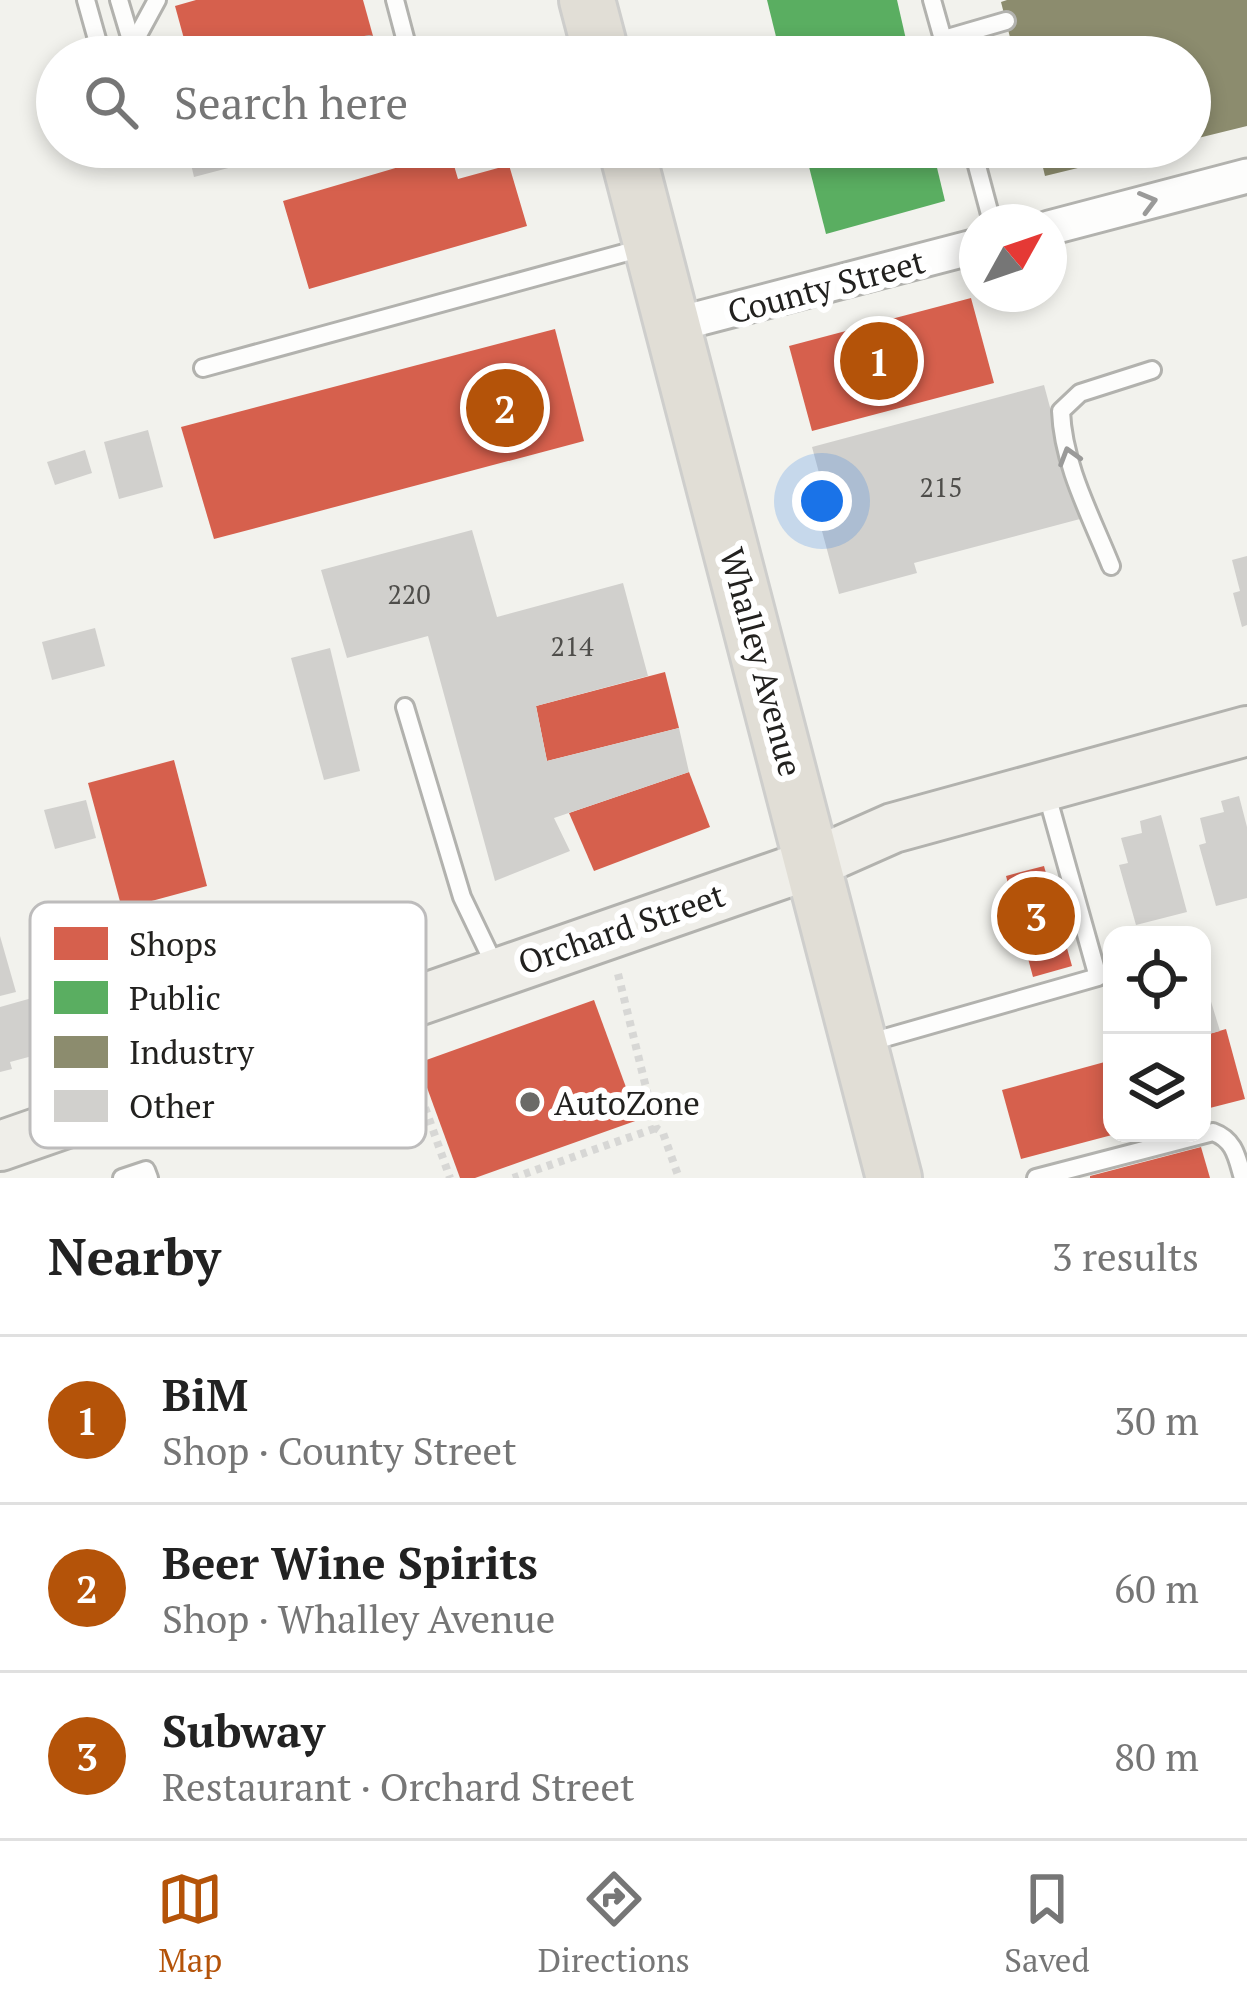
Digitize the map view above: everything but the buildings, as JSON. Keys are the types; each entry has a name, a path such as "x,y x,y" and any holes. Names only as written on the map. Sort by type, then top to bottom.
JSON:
{"main road":[{"path":"587,0 596,36"},
{"name":"Whalley Avenue","path":"632,168 894,1178"},
{"name":"Orchard Street","path":"426,995 814,863 893,828 1247,731"},
{"name":"Orchard Street","path":"0,1146 30,1135"}],"street":[{"path":"1067,223 1247,176"},
{"name":"County Street","path":"674,326 959,251"}],"lane":[{"path":"86,0 95,36"},
{"path":"119,0 130,36"},
{"path":"141,36 157,0"},
{"path":"395,0 405,36"},
{"path":"932,0 942,36"},
{"path":"973,36 1006,21"},
{"path":"978,168 987,204"},
{"path":"203,368 652,245"},
{"path":"1111,566 1071,467 1061,412 1080,393 1152,370"},
{"path":"405,707 462,897 497,970"},
{"path":"860,1045 1098,977 1044,786"},
{"path":"1036,1178 1213,1132 1235,1149 1243,1178"},
{"path":"122,1178 146,1170 149,1178"}],"path":[{"path":"617,973 656,1128 679,1178"},
{"path":"426,1110 450,1178"},
{"path":"513,1178 656,1128"}],"place":[{"name":"BiM","path":"879,361"},
{"name":"Beer Wine Spirits","path":"505,408"},
{"name":"Subway","path":"1036,916"},
{"name":"AutoZone","path":"530,1102"}]}
